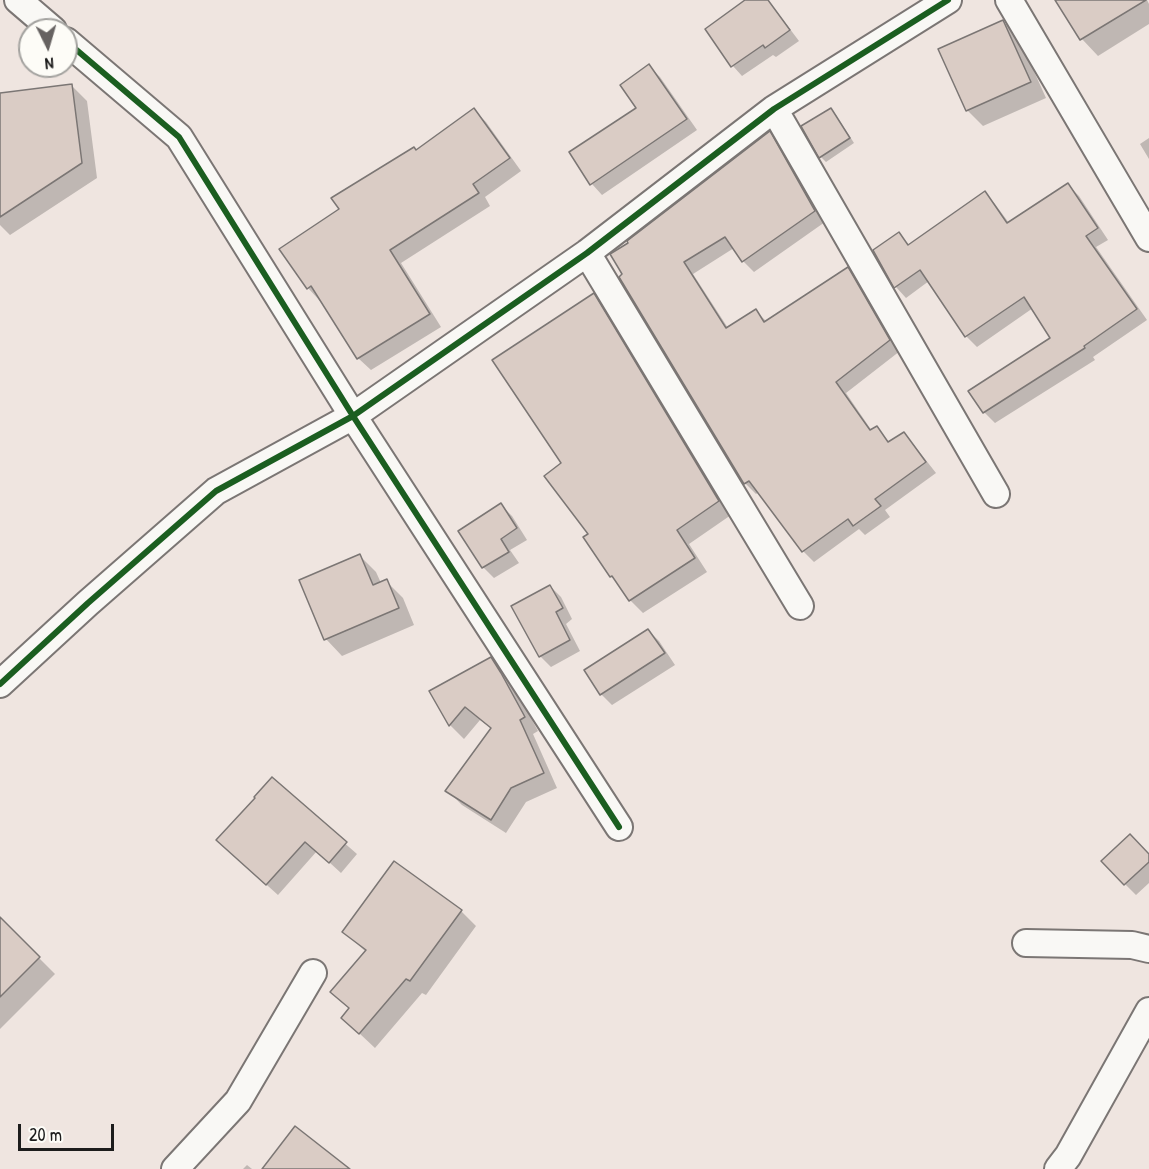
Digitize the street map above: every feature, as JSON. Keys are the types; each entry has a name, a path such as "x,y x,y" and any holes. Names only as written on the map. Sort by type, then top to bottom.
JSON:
{"street":[{"path":"18,0 39,18"},
{"path":"0,684 216,491 353,416 587,252 774,109 948,0"},
{"path":"1010,0 1149,238"},
{"path":"78,51 179,137 353,416 619,827"},
{"path":"774,109 996,494"},
{"path":"587,252 800,606"},
{"path":"1026,942 1132,945 1149,949"},
{"path":"175,1169 238,1101 313,973"},
{"path":"1058,1169 1068,1156 1149,1011"}],"building":[{"path":"745,0 768,0 790,30 765,48 763,45 731,67 705,29"},
{"path":"1055,0 1146,0 1080,40"},
{"path":"1003,20 1031,82 966,111 938,49"},
{"path":"649,64 687,119 590,185 569,152 636,108 620,85"},
{"path":"72,84 82,163 0,217 0,93"},
{"path":"474,108 510,158 473,184 479,193 390,250 430,314 357,359 311,286 307,289 279,249 339,209 331,198 414,147 416,150"},
{"path":"831,108 850,138 819,158 801,126"},
{"path":"770,131 815,211 742,262 725,237 684,262 726,328 756,309 764,322 848,267 890,340 836,382 870,430 877,426 888,442 904,432 926,462 875,499 881,506 853,526 848,519 802,552 749,481 744,484 619,277 622,274 610,254 628,243 627,241"},
{"path":"1068,183 1098,228 1086,236 1137,309 1084,346 1085,348 983,413 968,391 1050,338 1024,297 965,337 920,270 894,288 873,250 899,232 908,245 985,191 1007,223"},
{"path":"594,293 719,501 677,530 695,558 629,601 583,537 588,534 544,476 561,463 492,360"},
{"path":"501,503 517,528 501,539 509,552 482,568 458,531"},
{"path":"360,554 373,585 387,579 399,608 324,640 299,580"},
{"path":"550,585 563,608 556,612 570,640 539,657 511,606"},
{"path":"648,629 665,653 600,695 584,670"},
{"path":"491,657 525,717 520,720 544,773 511,788 491,820 445,791 491,728 465,707 449,726 429,691"},
{"path":"272,777 347,842 329,863 305,842 266,885 216,840"},
{"path":"1130,834 1149,854 1149,862 1124,885 1101,861"},
{"path":"394,861 462,910 410,981 406,979 359,1034 341,1018 349,1008 330,992 366,950 342,932"},
{"path":"0,917 40,957 0,997"},
{"path":"295,1126 350,1169 262,1169"}],"cycle path":[{"path":"0,684 216,491 353,416 587,253 774,109 948,0"},
{"path":"78,51 179,137 353,416 619,827"}]}
